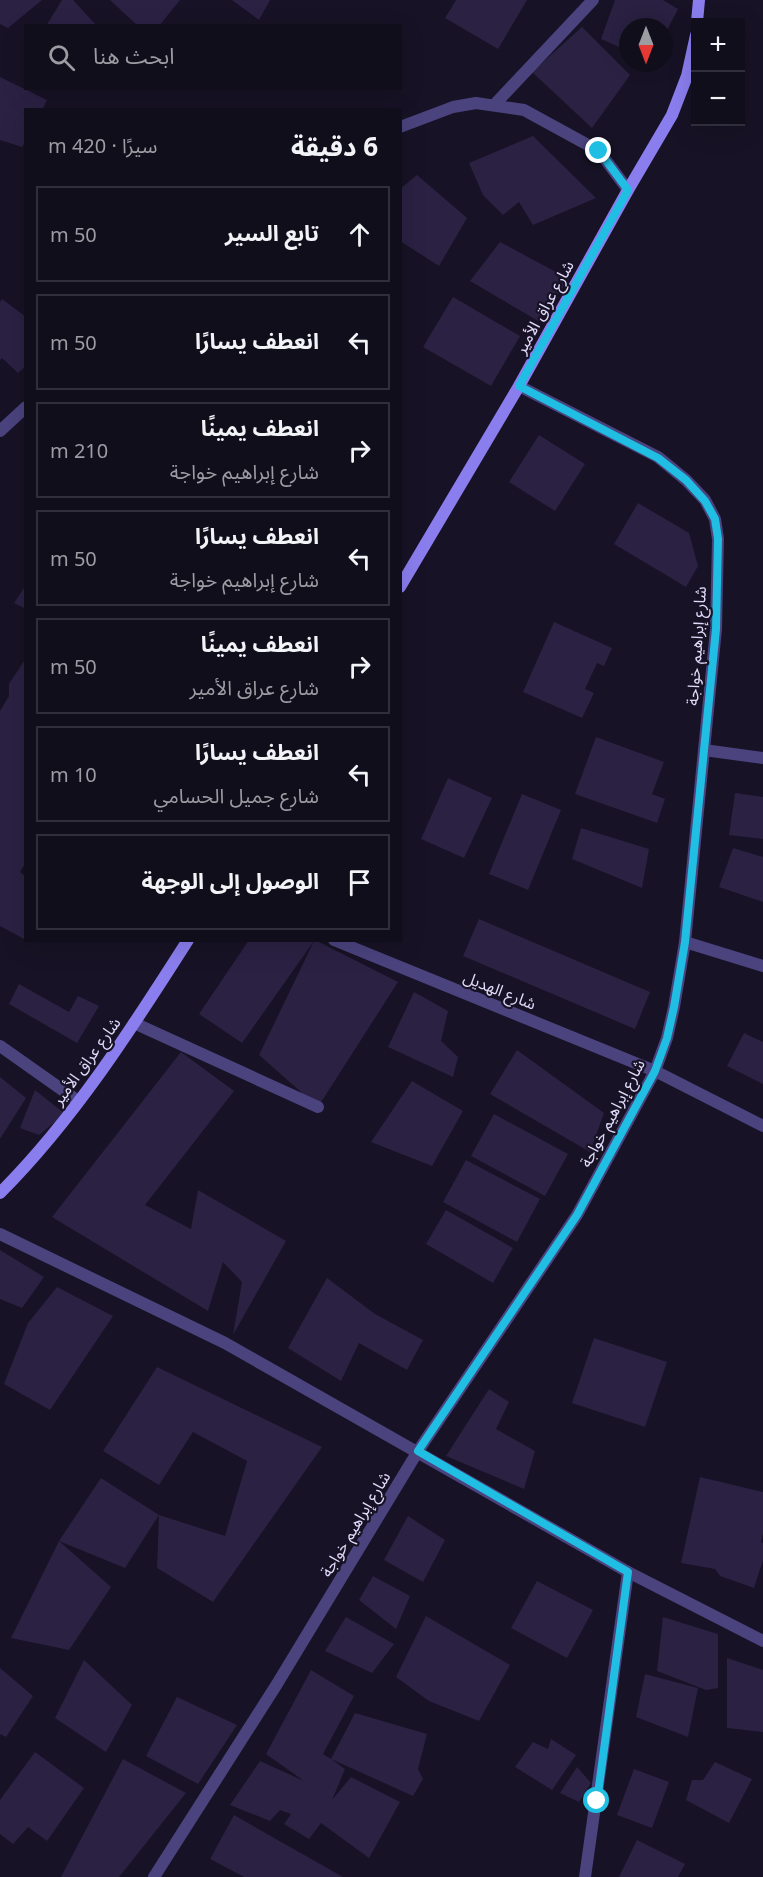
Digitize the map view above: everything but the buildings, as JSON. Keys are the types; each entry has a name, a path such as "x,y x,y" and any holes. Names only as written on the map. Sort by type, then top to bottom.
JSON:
{"main road":[{"path":"697,18 699,0"},
{"name":"شارع عراق الأمير","path":"402,584 519,386 672,115 687,76 691,58"},
{"name":"شارع عراق الأمير","path":"0,1193 27,1165 78,1101 134,1023 187,942"}],"street":[{"path":"495,105 593,0"},
{"path":"402,126 453,107 476,104 524,110 599,151 628,190"},
{"name":"شارع إبراهيم خواجة","path":"154,1877 277,1684 418,1451 577,1215 655,1071 667,1038 685,942 716,629 718,539 715,519 705,501 686,480 658,458 519,386"},
{"path":"0,431 24,409"},
{"path":"704,750 763,758"},
{"name":"شارع الهديل","path":"339,942 655,1071 763,1126"},
{"path":"685,942 763,966"},
{"path":"134,1023 318,1107"},
{"path":"0,1046 78,1101"},
{"path":"0,1234 225,1343 628,1572 763,1641"},
{"path":"585,1877 628,1572"}],"route":[{"path":"597,1801 628,1572 418,1451 577,1215 655,1071 667,1038 685,942 716,629 718,539 715,519 705,501 686,480 658,458 519,386 628,190 599,151"}]}
